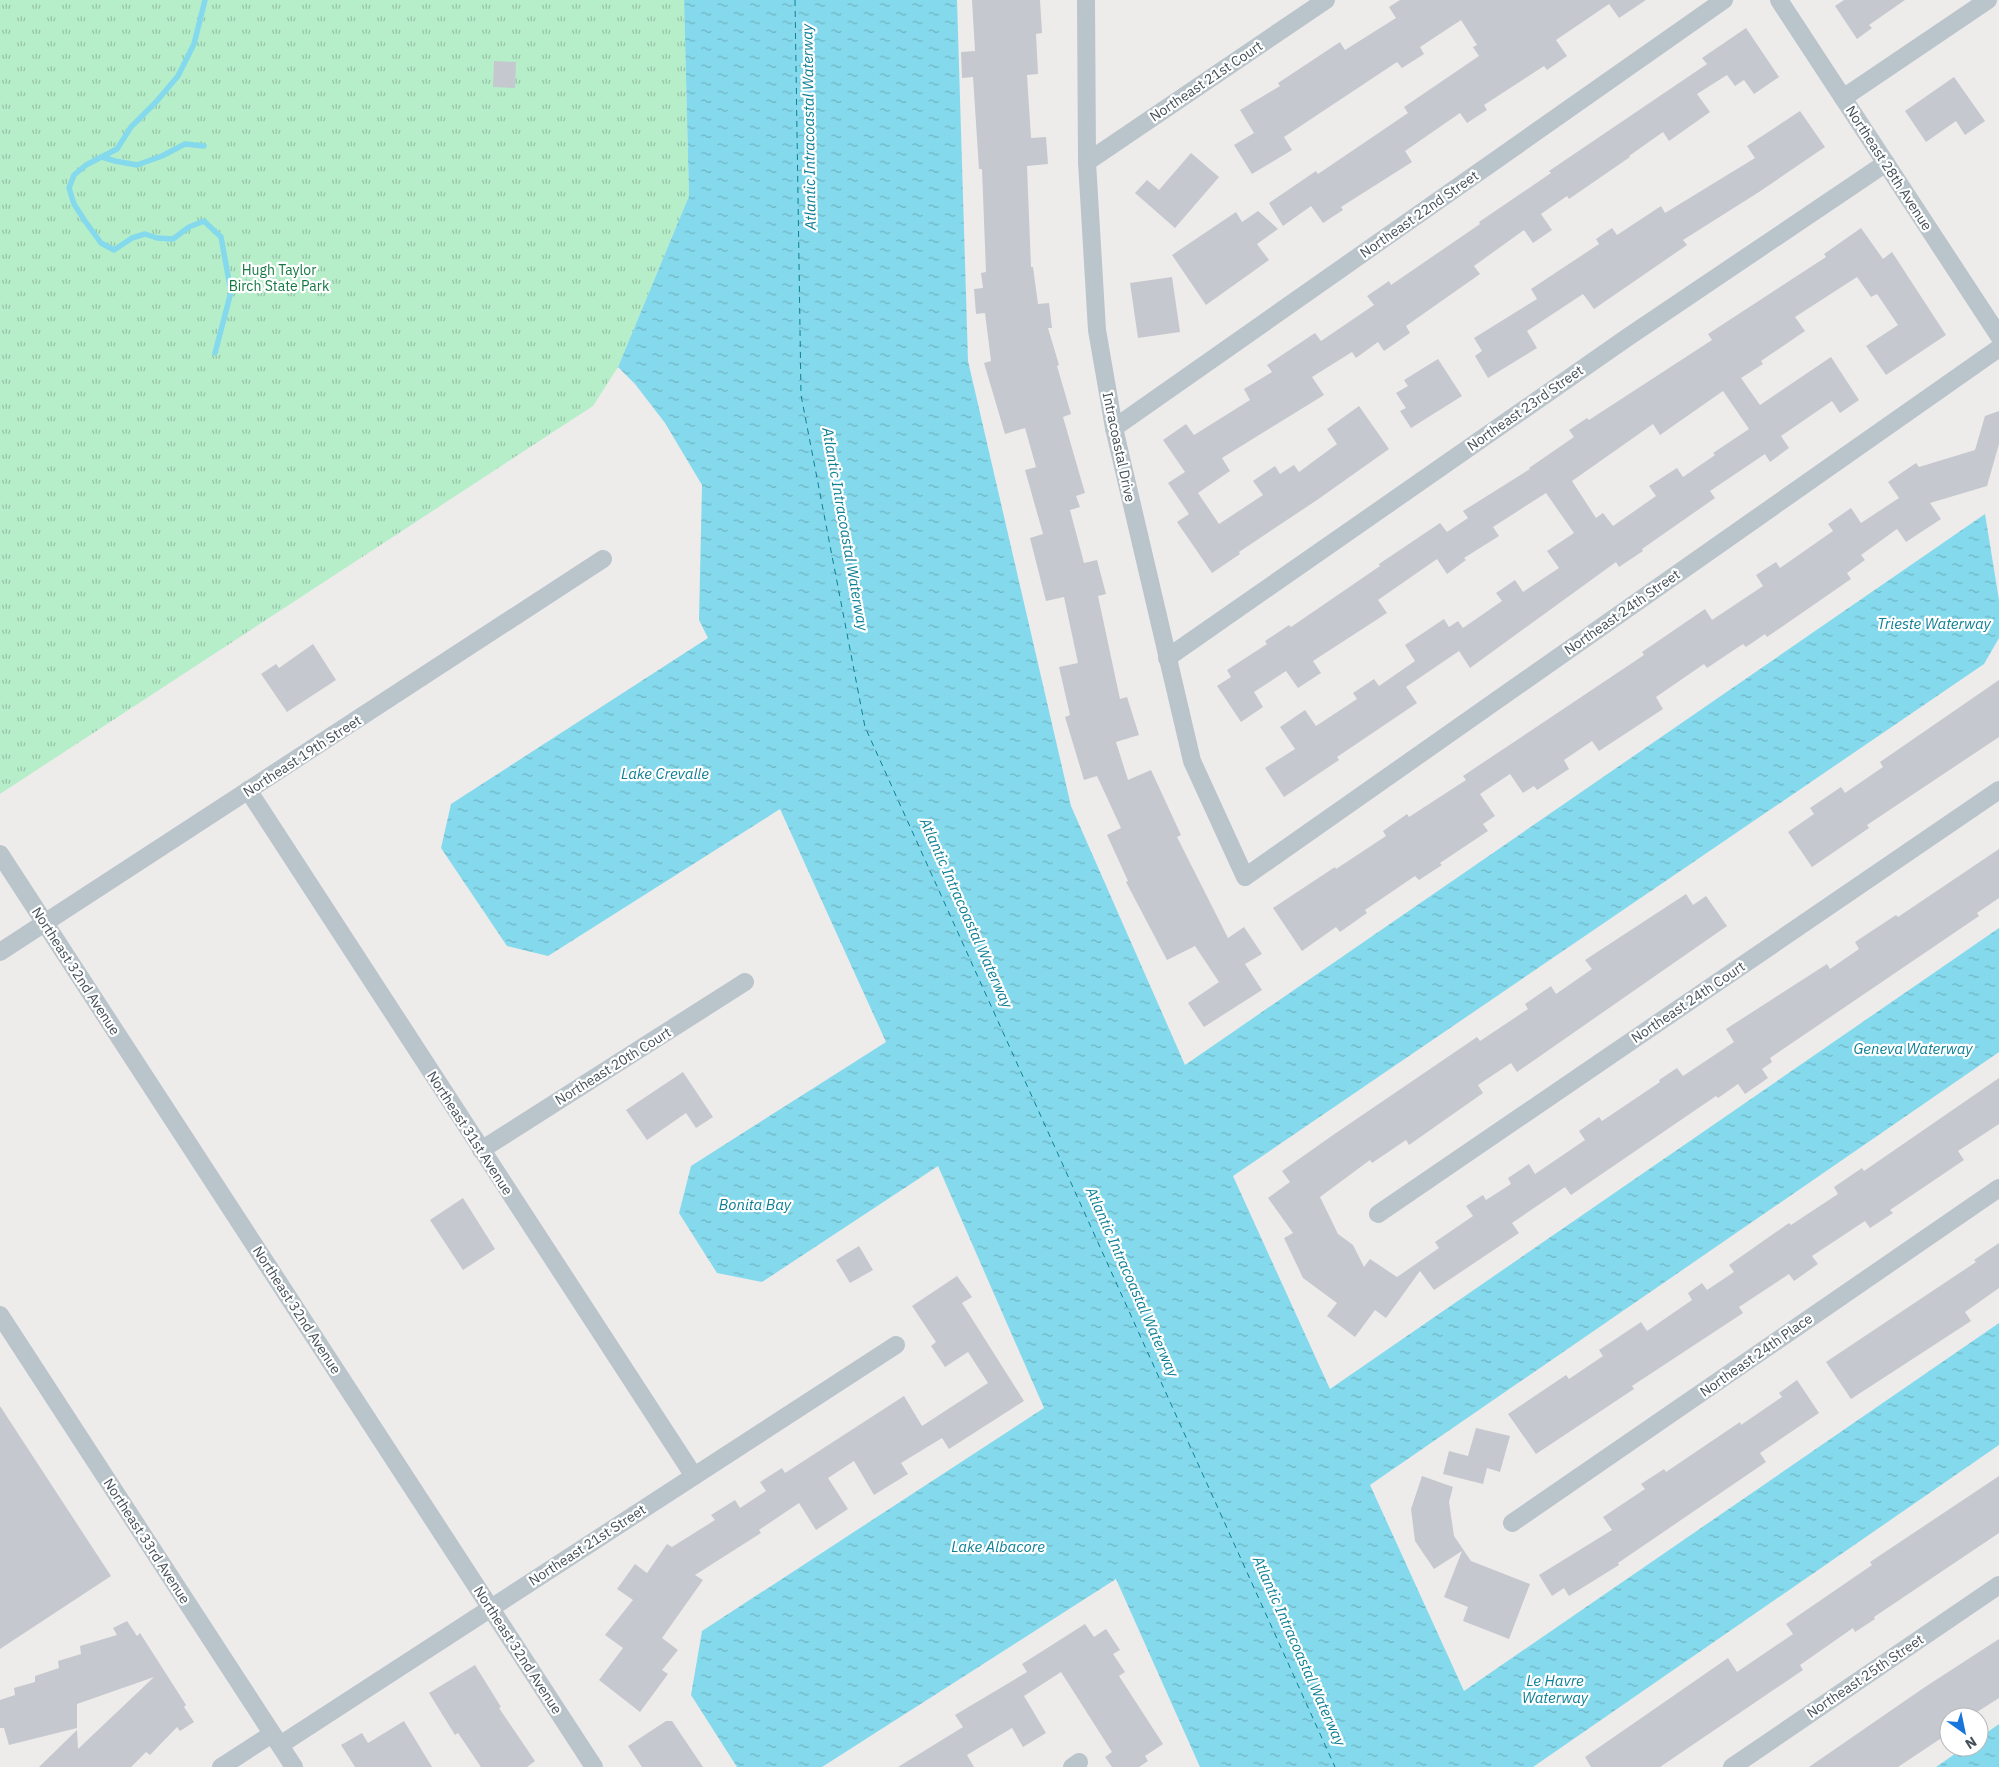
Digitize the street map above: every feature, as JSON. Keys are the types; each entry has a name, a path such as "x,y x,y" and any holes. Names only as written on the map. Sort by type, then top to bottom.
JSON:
{"street":[{"name":"Intracoastal Drive","path":"1086,0 1087,162 1097,330 1114,428 1192,761 1245,877"},
{"name":"Northeast 21st Court","path":"1087,162 1326,0"},
{"name":"Northeast 22nd Street","path":"1114,428 1724,0"},
{"name":"Northeast 28th Avenue","path":"1779,0 1999,336"},
{"path":"1843,98 1988,0"},
{"name":"Northeast 23rd Street","path":"1167,658 1628,337 1886,163"},
{"name":"Northeast 24th Street","path":"1245,877 1999,348"},
{"name":"Northeast 19th Street","path":"0,952 603,559"},
{"name":"Northeast 31st Avenue","path":"248,790 694,1476"},
{"name":"Northeast 24th Court","path":"1378,1214 1999,790"},
{"name":"Northeast 32nd Avenue","path":"0,854 594,1767"},
{"name":"Northeast 20th Court","path":"481,1150 745,982"},
{"name":"Northeast 24th Place","path":"1512,1523 1999,1188"},
{"name":"Northeast 33rd Avenue","path":"0,1315 294,1767"},
{"name":"Northeast 21st Street","path":"221,1767 276,1740 490,1608 896,1345"},
{"name":"Northeast 25th Street","path":"1732,1767 1999,1585"}],"green space":[{"name":"Hugh Taylor Birch State Park","path":"0,0 684,0 689,196 618,367 593,406 0,794"}],"water":[{"path":"684,0 957,0 968,361 1071,806 1185,1065 1985,514 1999,600 1999,638 1984,664 1233,1176 1330,1389 1999,928 1999,1052 1370,1485 1464,1691 1999,1323 1999,1445 1533,1767 1200,1767 1116,1579 822,1767 737,1767 691,1695 702,1631 1044,1408 938,1166 762,1282 717,1273 679,1213 691,1166 886,1042 780,809 548,956 507,946 441,848 451,804 708,638 699,620 702,485 665,423 635,384 618,367 689,196"},
{"path":"1999,1724 1999,1767 1936,1767 1950,1757 1989,1757 1989,1731"}],"building":[{"path":"972,0 1040,0 1042,33 1036,34 1038,74 1027,75 1031,138 1046,137 1048,164 1027,166 1031,267 1033,267 1038,304 1049,303 1052,328 1048,328 1071,414 1063,417 1085,493 1076,496 1080,507 1070,510 1084,563 1097,560 1106,594 1098,596 1120,699 1127,697 1139,735 1116,742 1128,780 1151,770 1181,835 1177,837 1228,938 1244,927 1262,954 1245,964 1262,990 1204,1027 1188,1003 1219,982 1195,946 1167,960 1126,882 1128,881 1107,835 1121,828 1097,776 1084,780 1065,717 1070,715 1059,667 1078,663 1064,597 1046,601 1030,538 1043,534 1025,470 1036,467 1025,428 1005,434 984,363 991,361 985,313 976,314 974,289 983,288 981,273 986,272 982,169 979,169 973,77 962,78 961,52 975,51"},
{"path":"1400,0 1646,0 1619,18 1609,4 1556,40 1567,56 1547,70 1544,66 1484,105 1487,110 1467,123 1460,113 1405,151 1412,162 1341,207 1343,210 1323,223 1311,206 1283,226 1269,203 1316,171 1318,174 1408,113 1404,107 1479,56 1473,47 1477,45 1461,20 1420,47 1424,54 1402,68 1397,62 1284,137 1292,150 1252,174 1234,145 1254,133 1240,110 1280,86 1278,83 1340,42 1345,50 1396,18 1389,7"},
{"path":"1844,0 1905,0 1869,25 1872,28 1857,39 1835,6"},
{"path":"1746,28 1779,77 1754,94 1744,80 1735,86 1727,75 1697,94 1710,112 1669,141 1663,132 1569,199 1567,196 1541,214 1552,230 1533,243 1524,230 1474,266 1480,274 1406,326 1410,333 1384,351 1378,342 1356,358 1352,352 1312,377 1324,395 1222,458 1230,471 1198,493 1219,524 1263,495 1253,481 1275,466 1280,474 1294,465 1299,472 1337,444 1327,429 1359,406 1389,449 1239,552 1240,554 1212,573 1177,522 1189,514 1168,483 1185,472 1163,440 1186,424 1194,435 1250,400 1244,389 1272,372 1267,365 1315,333 1321,341 1374,305 1367,296 1389,281 1391,285 1551,173 1549,171 1707,64 1702,58"},
{"path":"494,61 516,62 515,88 493,87"},
{"path":"1954,77 1985,121 1965,135 1956,121 1926,142 1905,111"},
{"path":"1800,111 1825,147 1683,240 1687,245 1594,309 1583,294 1527,331 1537,348 1488,378 1475,356 1482,351 1474,338 1537,299 1531,289 1599,244 1596,239 1612,228 1617,235 1661,206 1665,213 1755,158 1747,146"},
{"path":"1191,153 1219,177 1175,228 1135,193 1147,180 1159,190"},
{"path":"1258,211 1278,229 1257,244 1269,260 1206,305 1172,255 1236,212 1242,222"},
{"path":"1861,228 1883,259 1892,252 1946,335 1886,375 1866,346 1898,325 1877,294 1871,297 1857,277 1795,317 1805,331 1761,361 1763,364 1741,378 1760,405 1831,357 1859,400 1840,413 1832,401 1781,436 1789,448 1770,462 1765,454 1710,491 1715,498 1619,567 1616,562 1470,668 1459,651 1406,687 1417,703 1337,757 1339,760 1284,797 1265,768 1295,749 1280,727 1305,710 1316,726 1357,699 1353,693 1374,679 1379,686 1415,661 1405,645 1444,619 1449,627 1458,621 1463,628 1502,601 1496,593 1515,580 1523,592 1559,568 1547,551 1574,533 1546,493 1493,527 1499,536 1464,558 1466,560 1447,574 1437,559 1378,600 1387,613 1313,661 1321,673 1298,688 1286,671 1254,692 1263,707 1241,722 1217,686 1231,677 1227,670 1267,644 1265,641 1289,625 1291,627 1440,523 1447,532 1468,518 1463,511 1530,469 1574,437 1569,430 1587,418 1589,420 1712,340 1708,334 1826,257 1824,254","holes":["1723,391 1749,429 1713,453 1715,455 1683,477 1677,468 1649,486 1656,496 1613,526 1603,513 1596,518 1572,481 1653,424 1660,435"]},
{"path":"1172,277 1180,332 1138,338 1130,283"},
{"path":"1438,359 1462,396 1411,428 1400,411 1406,408 1396,393 1408,386 1404,380"},
{"path":"1999,411 1999,444 1987,486 1930,503 1941,519 1906,542 1897,529 1861,555 1865,560 1847,573 1851,579 1767,637 1765,634 1746,647 1743,644 1707,668 1704,664 1656,697 1663,709 1599,751 1592,741 1564,760 1569,769 1537,790 1534,786 1523,793 1510,774 1480,794 1495,816 1483,824 1488,831 1440,863 1442,865 1419,880 1415,876 1365,910 1367,913 1340,932 1336,927 1302,951 1273,908 1386,836 1383,831 1407,814 1409,817 1466,780 1463,776 1644,655 1642,652 1705,609 1712,620 1763,586 1756,575 1776,562 1780,568 1833,531 1828,524 1851,508 1861,523 1899,498 1888,482 1916,463 1919,467 1975,450 1985,416"},
{"path":"313,644 336,680 287,712 261,674 276,664 279,668"},
{"path":"1999,680 1999,737 1867,825 1869,828 1812,867 1788,832 1814,814 1810,808 1841,787 1845,793 1883,767 1880,762"},
{"path":"1999,849 1999,898 1977,913 1979,916 1770,1058 1772,1062 1762,1069 1768,1078 1745,1094 1738,1084 1718,1098 1716,1096 1571,1195 1565,1187 1512,1223 1519,1233 1434,1290 1420,1271 1386,1318 1375,1310 1355,1337 1327,1316 1337,1303 1303,1278 1284,1238 1293,1233 1268,1198 1290,1182 1282,1171 1333,1135 1477,1037 1480,1041 1528,1009 1525,1004 1551,986 1556,994 1592,969 1585,960 1686,894 1693,905 1706,896 1727,926 1517,1072 1511,1063 1478,1085 1483,1093 1409,1145 1406,1140 1372,1163 1370,1160 1320,1197 1338,1234 1353,1245 1364,1267 1370,1259 1397,1277 1439,1248 1435,1242 1473,1216 1466,1206 1483,1195 1486,1200 1511,1184 1508,1178 1529,1164 1535,1174 1585,1140 1579,1131 1599,1117 1602,1121 1660,1082 1659,1080 1677,1068 1683,1076 1734,1042 1726,1029 1827,964 1830,969 1859,949 1855,942 1896,915 1898,917"},
{"path":"683,1072 713,1117 696,1128 686,1113 647,1140 626,1110"},
{"path":"1999,1078 1999,1124 1958,1151 1964,1160 1890,1210 1893,1213 1870,1228 1865,1221 1812,1256 1818,1264 1794,1281 1789,1274 1739,1307 1743,1313 1632,1386 1634,1389 1536,1454 1508,1414 1566,1375 1569,1379 1603,1356 1599,1350 1641,1322 1647,1331 1692,1300 1688,1293 1702,1283 1707,1290 1734,1272 1729,1265 1789,1223 1791,1225 1838,1194 1834,1187 1862,1168 1864,1171"},
{"path":"463,1198 495,1249 463,1270 430,1220"},
{"path":"1999,1243 1999,1288 1965,1312 1971,1321 1851,1399 1826,1362 1976,1262 1974,1260"},
{"path":"859,1246 873,1270 850,1283 836,1260"},
{"path":"957,1276 972,1297 962,1303 1024,1401 949,1449 942,1438 901,1463 908,1474 874,1495 854,1461 828,1478 848,1509 816,1530 799,1503 759,1530 761,1533 695,1575 703,1580 662,1638 678,1650 662,1670 668,1674 640,1712 599,1680 623,1648 605,1635 633,1600 617,1589 635,1564 647,1573 667,1544 672,1547 715,1520 711,1515 735,1500 740,1508 766,1491 760,1482 782,1468 785,1473 904,1396 922,1426 988,1383 968,1352 945,1367 931,1346 936,1342 912,1306"},
{"path":"1797,1380 1819,1413 1760,1453 1766,1462 1618,1563 1619,1565 1569,1596 1564,1588 1552,1596 1539,1575 1612,1530 1603,1517 1645,1489 1641,1484 1664,1469 1666,1472 1740,1422 1741,1425 1782,1397 1779,1393"},
{"path":"0,1406 111,1576 0,1649"},
{"path":"1476,1428 1510,1436 1500,1472 1487,1468 1483,1484 1443,1474 1449,1451 1468,1456"},
{"path":"1422,1476 1453,1487 1449,1502 1454,1536 1471,1561 1530,1584 1509,1639 1463,1621 1468,1607 1444,1597 1462,1551 1434,1569 1415,1541 1411,1509"},
{"path":"1999,1476 1999,1533 1874,1617 1875,1619 1855,1632 1853,1628 1800,1665 1803,1670 1660,1767 1591,1767 1585,1757 1728,1658 1737,1672 1793,1634 1786,1624 1872,1565 1870,1562"},
{"path":"127,1621 137,1636 140,1633 186,1705 184,1707 194,1722 180,1731 177,1727 150,1755 146,1752 131,1767 39,1767 77,1730 78,1749 154,1677 77,1704 77,1728 9,1745 4,1728 0,1728 0,1700 15,1695 14,1688 35,1682 35,1676 59,1668 58,1661 81,1654 80,1646 117,1635 113,1628"},
{"path":"1085,1624 1094,1637 1106,1629 1120,1650 1113,1654 1125,1672 1119,1676 1163,1744 1145,1756 1148,1761 1139,1767 1112,1767 1105,1757 1112,1752 1061,1672 1024,1696 1046,1733 1023,1747 1012,1728 967,1755 974,1767 898,1767 963,1727 955,1715 1027,1672 1022,1664"},
{"path":"1999,1639 1999,1698 1985,1707 1939,1707 1939,1740 1898,1767 1809,1767 1925,1687"},
{"path":"475,1665 501,1707 499,1708 535,1761 527,1767 481,1767 458,1733 455,1735 429,1693"},
{"path":"404,1721 432,1767 355,1767 341,1745 362,1733 368,1743"},
{"path":"666,1721 672,1721 703,1767 642,1767 628,1746"}],"waterway":[{"path":"205,0 194,44 178,76 131,127 117,149 86,165 74,175 69,188 74,204 85,221 101,243 114,250 132,238 145,234 157,238 173,239 189,227 204,221 221,237 231,292 215,353"},
{"path":"102,157 137,165 162,156 185,144 204,146"}],"ferry route":[{"path":"795,0 801,395 865,727 1335,1767"}],"water label":[{"name":"Atlantic Intracoastal Waterway","path":"809,127"},
{"name":"Atlantic Intracoastal Waterway","path":"845,529"},
{"name":"Trieste Waterway","path":"1934,624"},
{"name":"Lake Crevalle","path":"665,774"},
{"name":"Atlantic Intracoastal Waterway","path":"966,913"},
{"name":"Geneva Waterway","path":"1913,1049"},
{"name":"Bonita Bay","path":"755,1205"},
{"name":"Atlantic Intracoastal Waterway","path":"1132,1282"},
{"name":"Lake Albacore","path":"998,1547"},
{"name":"Atlantic Intracoastal Waterway","path":"1299,1651"},
{"name":"Le Havre Waterway","path":"1555,1690"}]}
